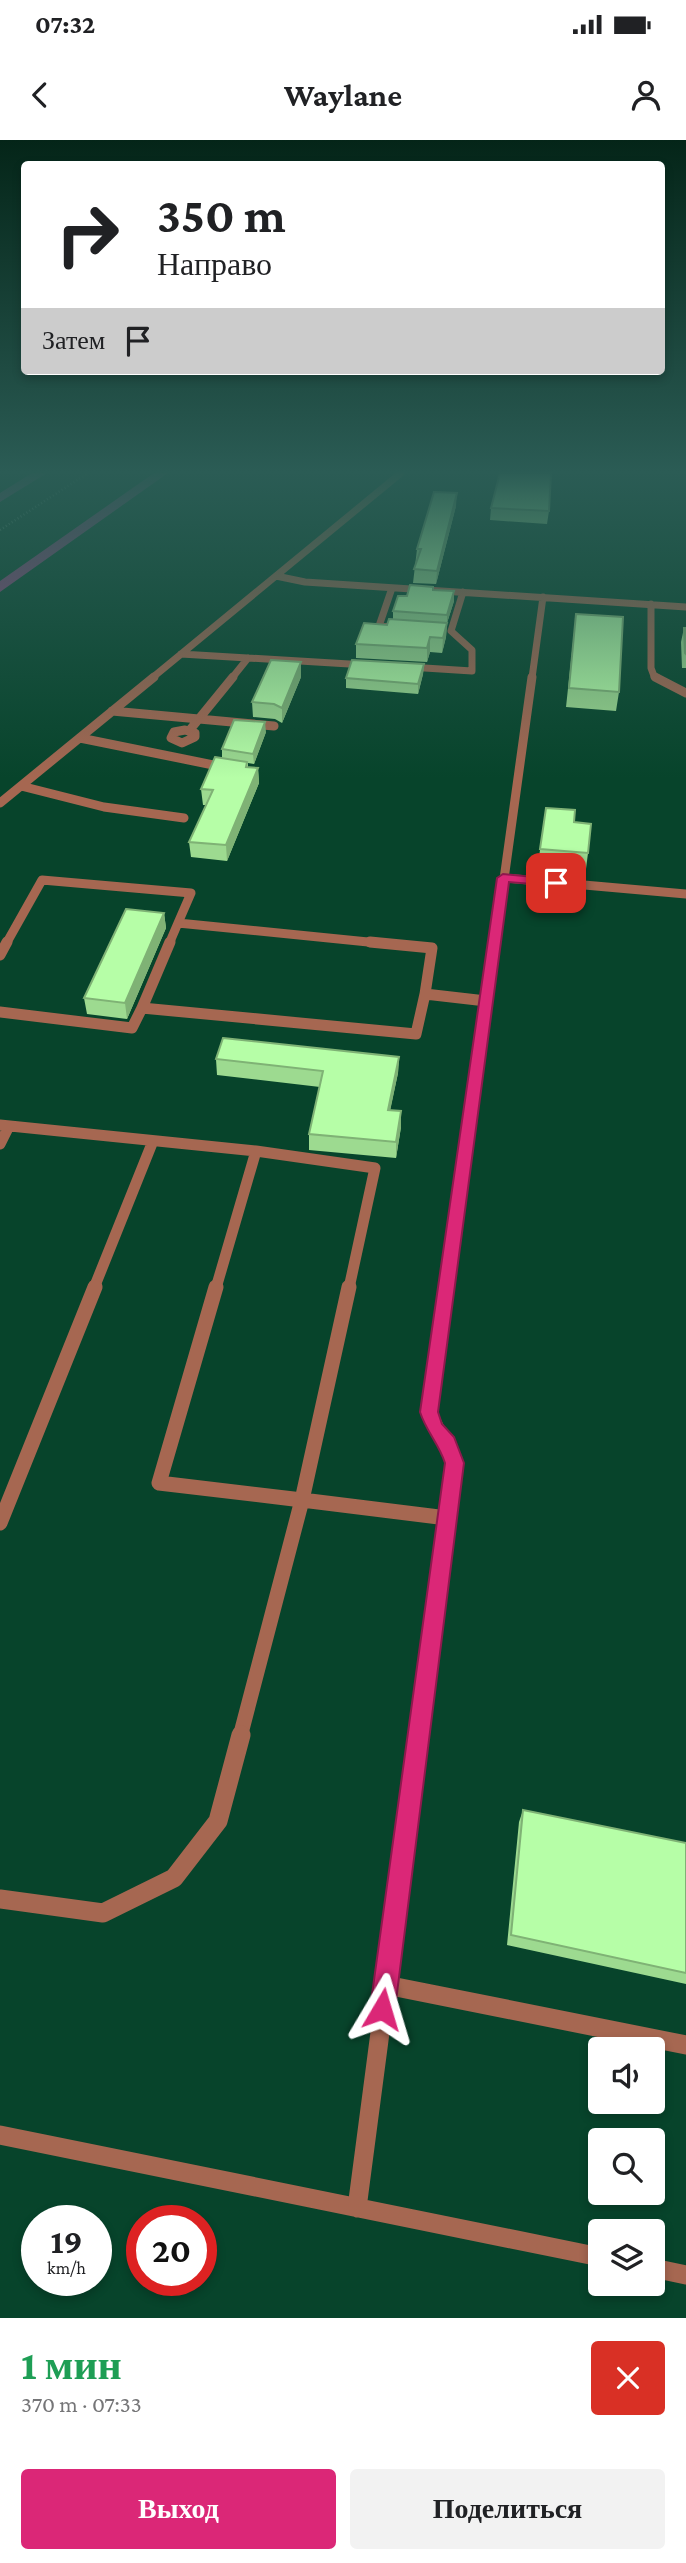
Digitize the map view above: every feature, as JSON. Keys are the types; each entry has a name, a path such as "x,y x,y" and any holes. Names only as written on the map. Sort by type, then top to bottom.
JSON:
{"lane":[{"path":"0,803 276,576 305,582 686,607"},
{"path":"392,588 379,626 403,628"},
{"path":"451,631 463,592"},
{"path":"357,2208 454,1463 447,1443 435,1429 429,1412 543,597"},
{"path":"651,604 651,668 654,676 686,693"},
{"path":"406,667 472,671 472,650 451,631 439,630"},
{"path":"181,654 379,666"},
{"path":"188,731 248,658"},
{"path":"112,711 274,726"},
{"path":"80,738 159,756 239,769"},
{"path":"22,786 104,807 184,818"},
{"path":"503,878 686,894"},
{"path":"0,956 42,880 191,893 132,1028 0,1012"},
{"path":"142,1009 416,1034 432,948 178,923"},
{"path":"425,994 486,1001"},
{"path":"0,1144 4,1126 256,1151 375,1168 302,1502 218,1821 174,1878 103,1913 0,1899"},
{"path":"0,1523 153,1141"},
{"path":"256,1151 159,1483 447,1518"},
{"path":"386,1984 686,2045"},
{"path":"0,2134 588,2256"},
{"path":"665,2271 686,2275"}],"building":[{"path":"410,585 454,591 447,615 393,611 398,596 407,596"},
{"path":"576,614 623,617 619,692 569,688"},
{"path":"389,619 447,623 443,638 430,637 427,648 356,644 364,623 387,625"},
{"path":"686,628 686,654 685,653"},
{"path":"271,660 301,662 282,708 274,704 252,702"},
{"path":"352,660 424,664 418,684 346,678"},
{"path":"234,720 265,722 253,754 222,749"},
{"path":"215,757 247,762 246,767 258,768 226,845 189,842 213,790 201,789"},
{"path":"546,808 575,810 574,822 591,824 588,853 540,849"},
{"path":"126,909 164,913 125,1003 84,998"},
{"path":"223,1038 399,1057 388,1110 401,1111 396,1142 309,1134 323,1071 216,1059"},
{"path":"523,1810 686,1843 686,1973 511,1935"}],"waterway":[{"path":"0,588 19,575"}],"route":[{"path":"382,2009 454,1463 447,1443 435,1429 429,1412 503,878 556,883"}]}
